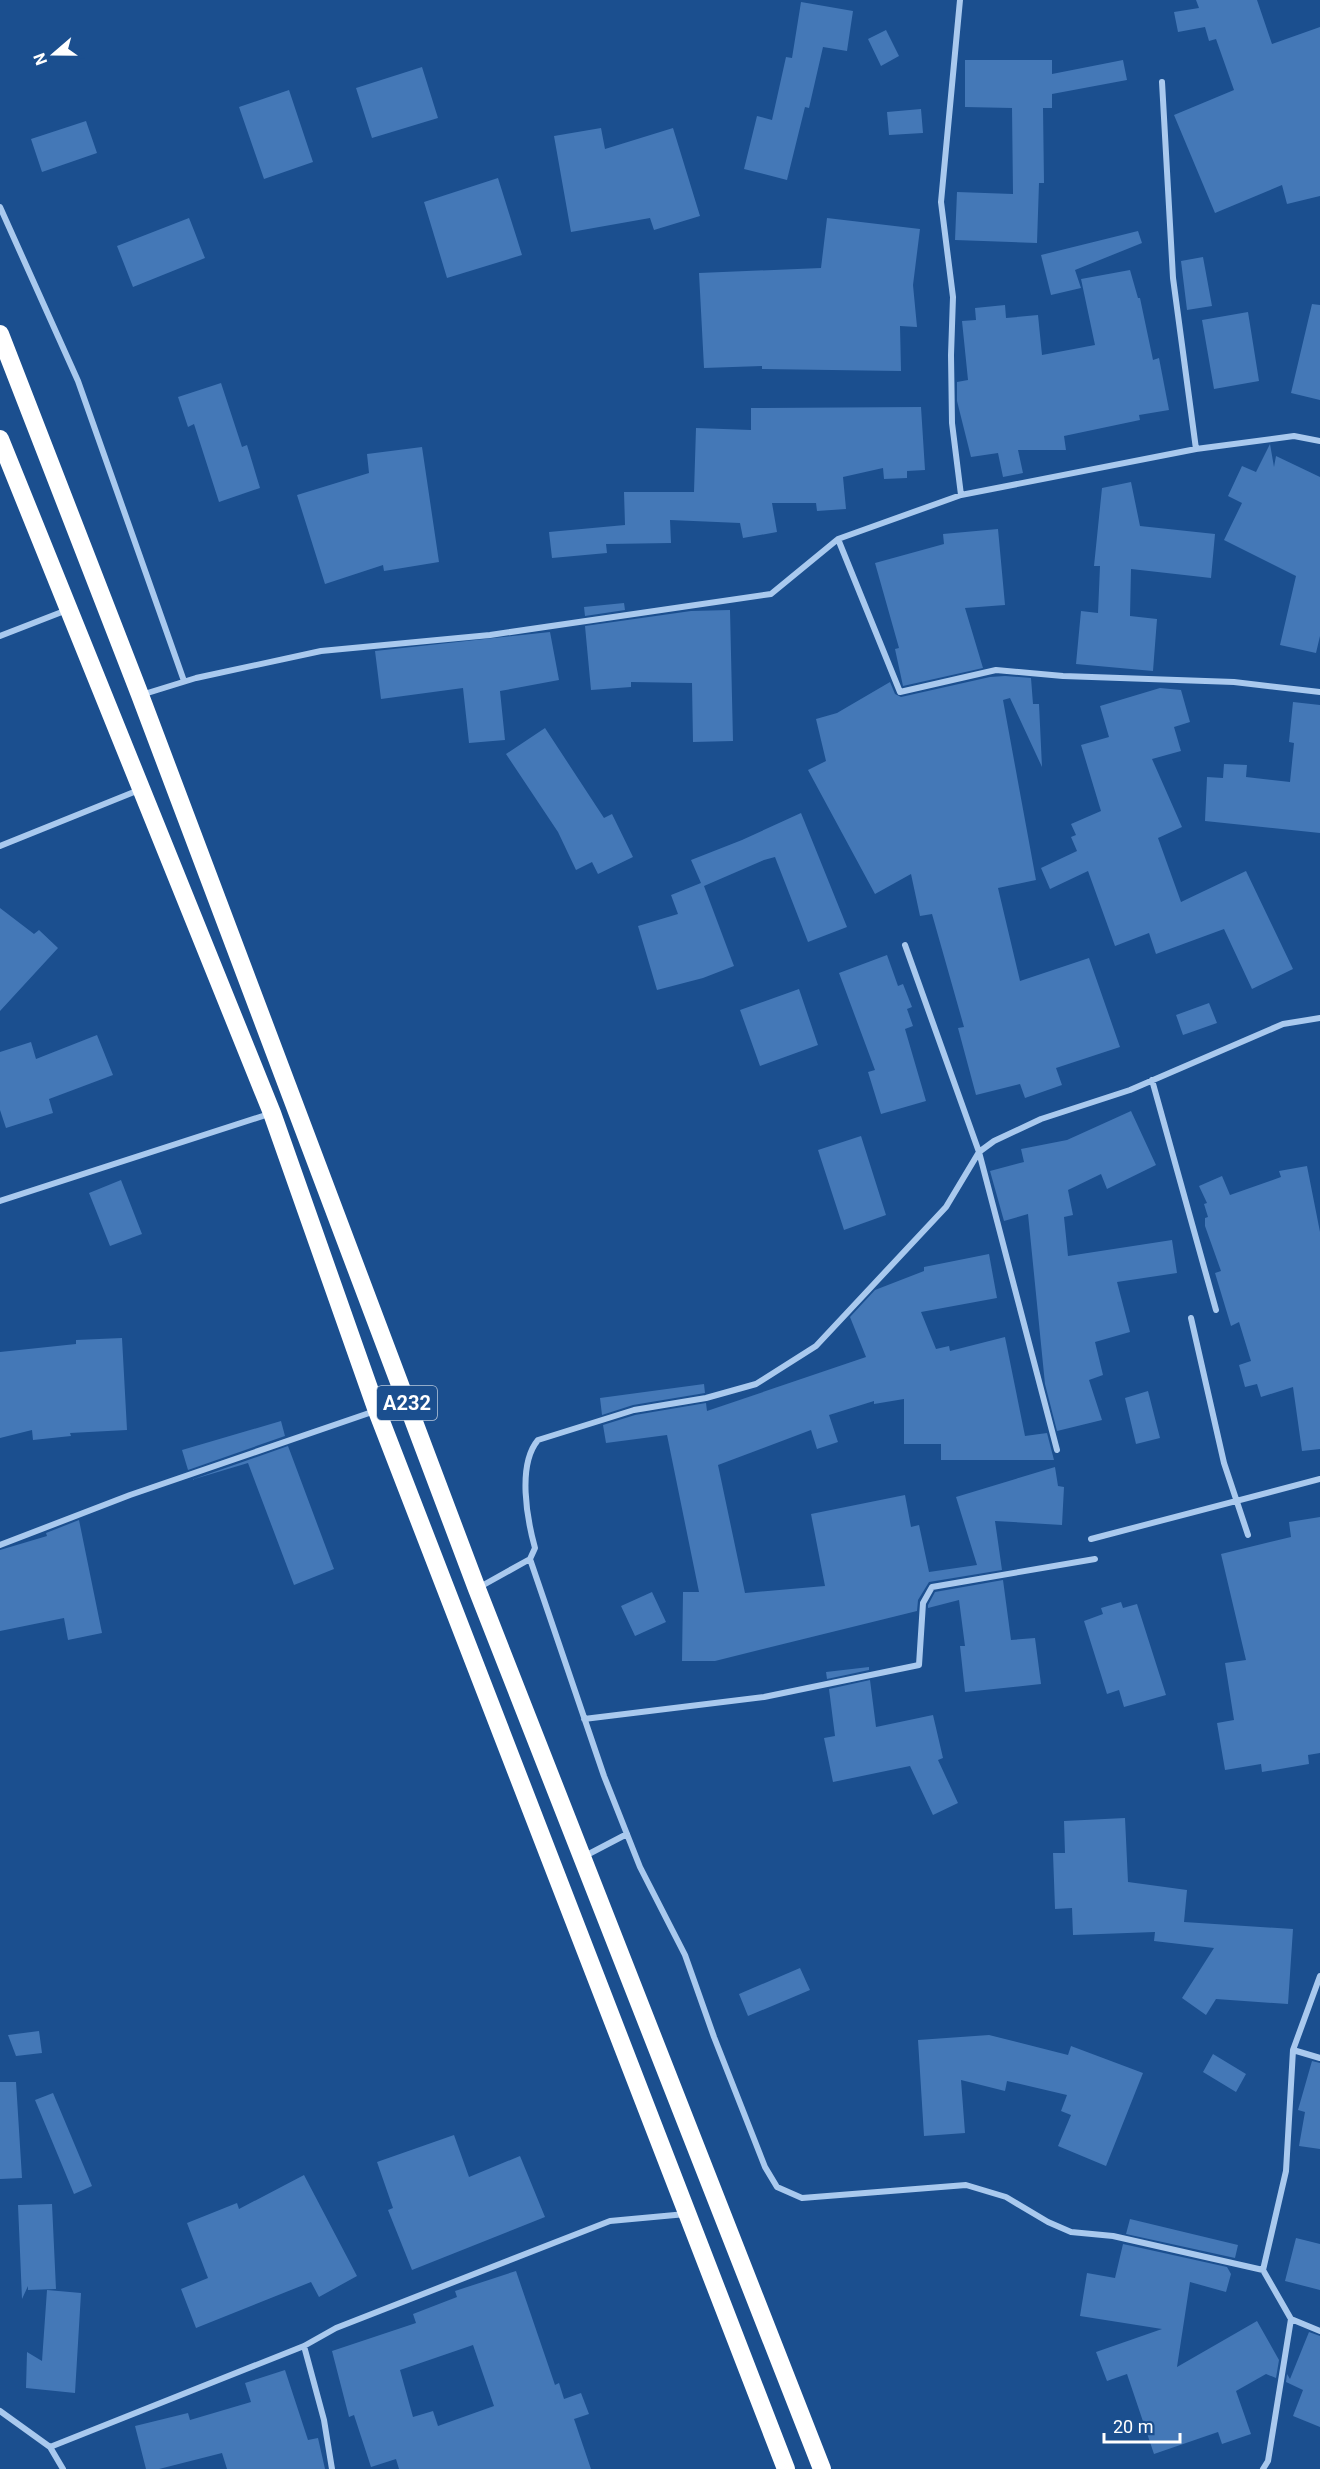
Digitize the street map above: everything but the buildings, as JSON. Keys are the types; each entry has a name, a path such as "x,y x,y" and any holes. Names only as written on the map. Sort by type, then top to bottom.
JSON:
{"highway":[{"name":"A232","path":"0,334 140,695 477,1589 822,2469"},
{"name":"A232","path":"0,439 272,1113 378,1411 786,2469"},
{"path":"500,1726 528,1717"}],"street":[{"path":"960,0 941,202 954,297 951,355 952,423 961,495"},
{"path":"1162,82 1173,278 1196,449"},
{"path":"0,207 78,381 184,681"},
{"path":"140,695 184,681 321,651 489,635 771,594 838,539 961,495 1196,449 1294,436 1320,441"},
{"path":"838,539 900,692 996,670 1063,676 1234,682 1320,692"},
{"path":"0,636 68,610"},
{"path":"0,846 140,790"},
{"path":"905,945 979,1152 1057,1450"},
{"path":"477,1589 530,1558 535,1548 528,1522 526,1464 529,1450 538,1440 634,1410 706,1398 756,1384 816,1346 946,1207 979,1152 994,1141 1041,1119 1152,1080 1283,1024 1320,1018"},
{"path":"1152,1080 1216,1310"},
{"path":"0,1201 272,1113"},
{"path":"1191,1318 1224,1464 1248,1535"},
{"path":"0,1545 130,1495 378,1411"},
{"path":"1091,1539 1320,1479"},
{"path":"530,1558 584,1719 627,1834 640,1867 685,1955 718,2048 765,2167 777,2187 802,2198 966,2185 1006,2197 1048,2222 1071,2232 1113,2236 1263,2270"},
{"path":"584,1719 764,1697 919,1665 923,1603 932,1587 1095,1559"},
{"path":"583,1857 627,1834"},
{"path":"1320,1976 1293,2050 1286,2171 1263,2270 1291,2319 1320,2331"},
{"path":"1293,2050 1320,2058"},
{"path":"50,2446 304,2346 336,2328 610,2221 686,2214"},
{"path":"1263,2469 1268,2461 1291,2319"},
{"path":"304,2346 324,2420 332,2469"},
{"path":"0,2411 50,2446 63,2469"}]}
